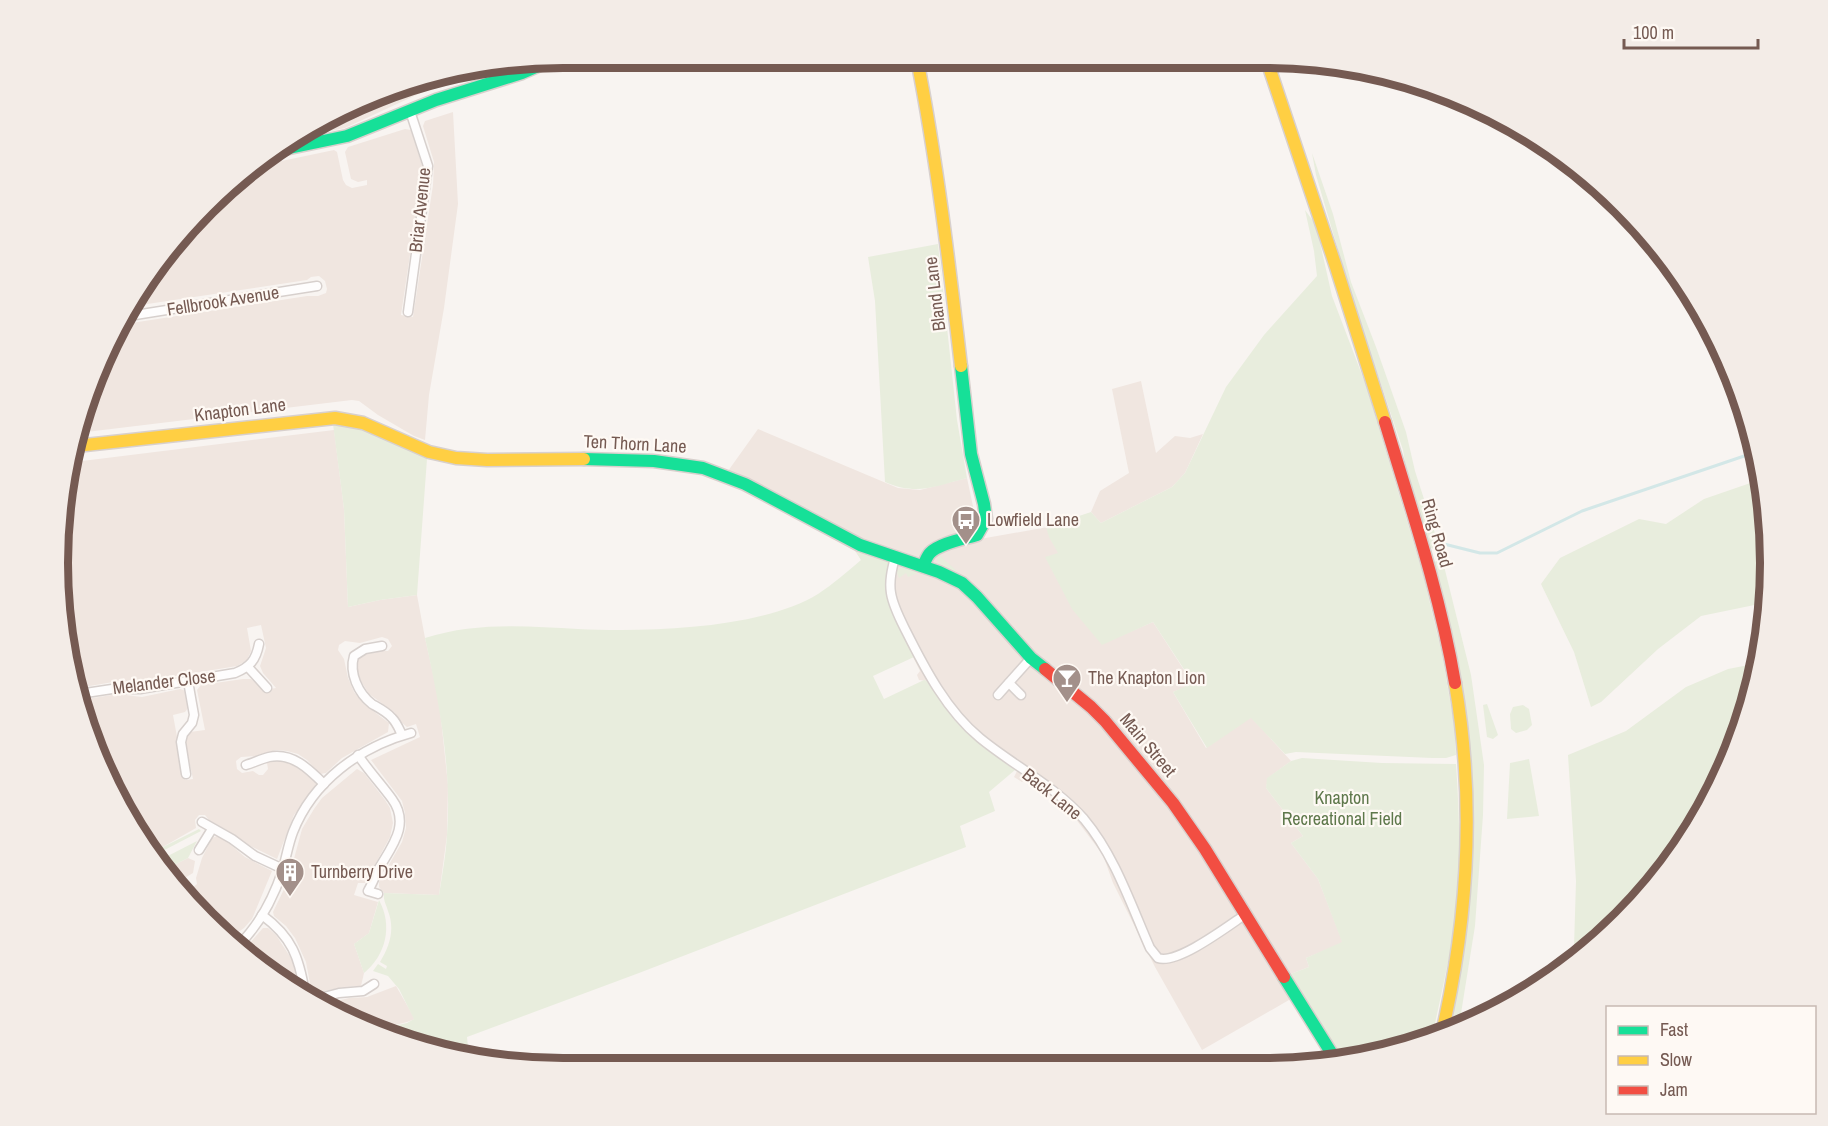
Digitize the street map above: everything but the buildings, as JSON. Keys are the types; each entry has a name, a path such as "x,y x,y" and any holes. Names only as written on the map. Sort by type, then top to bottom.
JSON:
{"main road":[{"name":"Bland Lane","path":"918,68 930,125 946,236 971,454 986,512 984,525 980,531 973,537 951,542 936,549 923,566"},
{"name":"Ring Road","path":"1269,68 1331,253 1402,479 1437,599 1451,660 1461,722 1467,817 1463,913 1444,1025"},
{"path":"294,147 347,136 436,100 529,69"},
{"name":"Knapton Lane","path":"82,445 335,418 363,423 404,441"},
{"name":"Ten Thorn Lane","path":"404,441 429,452 469,459 654,460 703,468 745,484 849,540"},
{"name":"Main Street","path":"849,540 923,566 951,578 971,591 1031,658 1091,707 1121,738 1192,829 1332,1054"}],"street":[{"name":"Briar Avenue","path":"408,312 428,166 410,111"},
{"name":"Fellbrook Avenue","path":"134,315 317,286"},
{"name":"Back Lane","path":"895,557 890,584 894,602 920,656 948,703 957,716 980,739 1059,796 1085,820 1109,856 1150,948 1158,958 1165,960 1185,953 1246,914"},
{"path":"259,644 254,661 248,667 267,688"},
{"path":"382,646 351,653 353,675 367,700 393,719 402,735"},
{"path":"998,695 1031,658"},
{"name":"Melander Close","path":"85,693 112,689 140,689 235,673 248,667"},
{"path":"186,774 180,742 192,723 194,715 188,681"},
{"path":"1009,683 1021,695"},
{"path":"243,941 262,915 278,883 294,831 307,806 324,784 358,755 372,747 411,733"},
{"path":"358,755 395,803 400,823 398,837 369,891"},
{"path":"246,765 260,765 269,757 287,758 301,763 324,784"},
{"path":"202,822 232,839 255,856 283,869"},
{"path":"199,850 212,829"},
{"path":"262,915 276,926 290,943 301,968 304,985"},
{"path":"324,997 363,991 374,984"}],"shaded area":[{"path":"493,73 425,91 345,128 314,134 373,105 404,94 435,84"},
{"path":"453,112 458,204 429,395 425,440 378,415 359,401 352,400 85,432 105,373 130,323 326,293 325,281 319,276 307,280 140,305 190,236 236,190 271,163 334,150 337,152 346,185 352,188 367,185 367,180 358,182 351,179 345,152 348,147 405,129 411,130 423,168 401,315 413,317 433,185 434,162 423,126 425,121"},
{"path":"1141,381 1156,453 1175,436 1190,438 1203,434 1185,473 1172,487 1101,523 1091,512 1100,491 1129,473 1112,389"},
{"path":"758,429 898,488 920,490 967,478 980,539 1048,527 1102,644 1153,622 1193,684 1173,692 1206,748 1251,717 1291,761 1268,778 1266,788 1303,836 1291,843 1318,879 1343,943 1306,958 1309,967 1288,975 1289,1000 1202,1050 1155,967 1113,883 1103,855 1075,818 1039,786 1027,778 1022,782 1014,777 1017,771 989,751 954,720 927,681 919,680 917,675 920,671 906,643 892,604 855,551 723,478"},
{"path":"334,430 344,509 348,607 417,595 439,700 448,785 447,835 439,895 384,893 379,887 379,882 402,842 406,828 402,801 371,760 420,737 416,724 407,727 394,712 369,694 361,681 356,665 359,656 369,651 388,651 392,646 388,639 382,637 360,643 345,641 339,645 338,650 344,659 354,692 364,704 389,723 388,732 342,758 326,773 320,774 307,760 287,751 277,750 256,756 241,757 236,761 237,769 242,773 253,771 259,775 263,775 268,769 267,763 271,760 293,763 315,779 316,786 294,815 277,859 238,840 205,815 199,815 195,820 196,828 161,848 157,841 154,842 134,811 105,753 87,699 118,694 142,697 180,689 186,691 188,708 185,712 173,715 185,780 193,779 185,741 190,732 205,730 197,690 201,685 251,679 264,690 276,688 260,666 266,648 261,625 247,628 251,651 247,660 237,666 134,683 119,681 83,687 72,628 68,563 72,498 78,462"},
{"path":"357,769 364,773 385,800 390,808 393,823 390,837 365,883 358,883 354,895 378,902 369,933 354,944 364,973 361,986 316,993 311,989 306,962 295,938 274,916 273,912 288,881 302,829 322,798"},
{"path":"217,836 225,840 245,857 272,871 252,919 235,935 186,885 193,887 197,884 196,878 202,858 212,838"},
{"path":"188,858 195,861 193,873 182,880 171,866"},
{"path":"263,928 268,928 276,935 291,958 298,981 261,956 248,945"},
{"path":"396,986 415,1019 389,1027 334,1002 367,997"}],"green space":[{"path":"1312,153 1333,214 1351,282 1406,432 1415,471 1440,549 1429,548 1407,475 1403,450 1338,250 1316,175"},
{"path":"1305,210 1316,225 1332,296 1367,388 1423,574 1442,654 1455,729 1456,755 1446,758 1296,752 1285,754 1251,718 1207,748 1173,692 1193,683 1153,622 1102,645 1072,609 1045,557 1058,553 1046,527 1091,512 1101,523 1172,487 1185,473 1226,387 1264,335 1317,276"},
{"path":"938,244 957,420 967,478 926,488 907,488 885,482 875,301 868,257"},
{"path":"333,424 352,425 427,459 417,595 348,607 344,509"},
{"path":"1753,482 1759,531 1758,604 1701,616 1658,649 1601,702 1591,707 1574,652 1541,584 1560,558 1639,519 1666,524 1704,499"},
{"path":"855,550 867,552 889,563 888,598 914,657 873,676 884,699 924,680 927,681 954,720 983,747 1015,770 989,792 995,811 960,826 966,847 467,1037 468,1049 435,1042 390,1027 414,1019 399,989 388,976 373,971 378,964 386,969 387,966 380,962 389,944 391,931 384,893 439,895 445,858 448,810 446,761 425,638 481,627 635,630 734,622 793,606 818,594 861,560"},
{"path":"939,555 973,585 954,572 940,567 937,561"},
{"path":"1436,561 1443,562 1471,675 1484,765 1475,926 1460,1018 1449,1023 1473,804 1433,564"},
{"path":"905,566 916,569 916,574 908,577 906,573 899,578 897,570"},
{"path":"1750,665 1744,691 1723,753 1694,811 1658,865 1638,890 1592,936 1574,947 1576,881 1568,755 1626,731 1686,687 1728,669"},
{"path":"1487,704 1498,735 1493,739 1487,737 1483,705"},
{"path":"1523,705 1529,709 1532,725 1527,730 1516,733 1511,729 1510,714 1513,707"},
{"name":"Knapton Recreational Field","path":"1302,758 1382,763 1456,764 1459,876 1452,942 1434,1028 1393,1042 1340,1052 1288,975 1309,967 1306,958 1342,942 1318,879 1291,843 1303,836 1266,788 1267,778 1291,761"},
{"path":"1529,759 1539,816 1507,819 1510,763"},
{"path":"199,829 201,831 161,852 154,842 158,841 161,848"},
{"path":"197,841 188,858 171,866 165,858"},
{"path":"379,900 386,920 385,940 378,958 364,973 354,944 369,933"}],"waterway":[{"path":"1440,543 1480,553 1497,553 1582,511 1748,455"}],"traffic: fast":[{"path":"294,147 347,136 436,100 531,69"},
{"path":"923,566 929,554 934,550 977,535 986,519 971,454 961,366"},
{"path":"584,459 654,461 703,468 745,484 860,545 939,572 962,583 1031,658 1045,669"},
{"path":"1284,977 1332,1054"}],"traffic: slow":[{"path":"919,68 937,174 961,366"},
{"path":"1269,68 1385,422"},
{"path":"82,445 335,418 363,423 429,452 456,458 584,459"},
{"path":"1444,1025 1458,947 1466,859 1465,771 1455,683"}],"traffic: jam":[{"path":"1385,422 1433,584 1455,683"},
{"path":"1045,669 1105,721 1173,803 1205,849 1284,977"}],"place":[{"name":"Lowfield Lane","path":"966,546"},
{"name":"The Knapton Lion","path":"1067,704"},
{"name":"Turnberry Drive","path":"290,898"}]}
